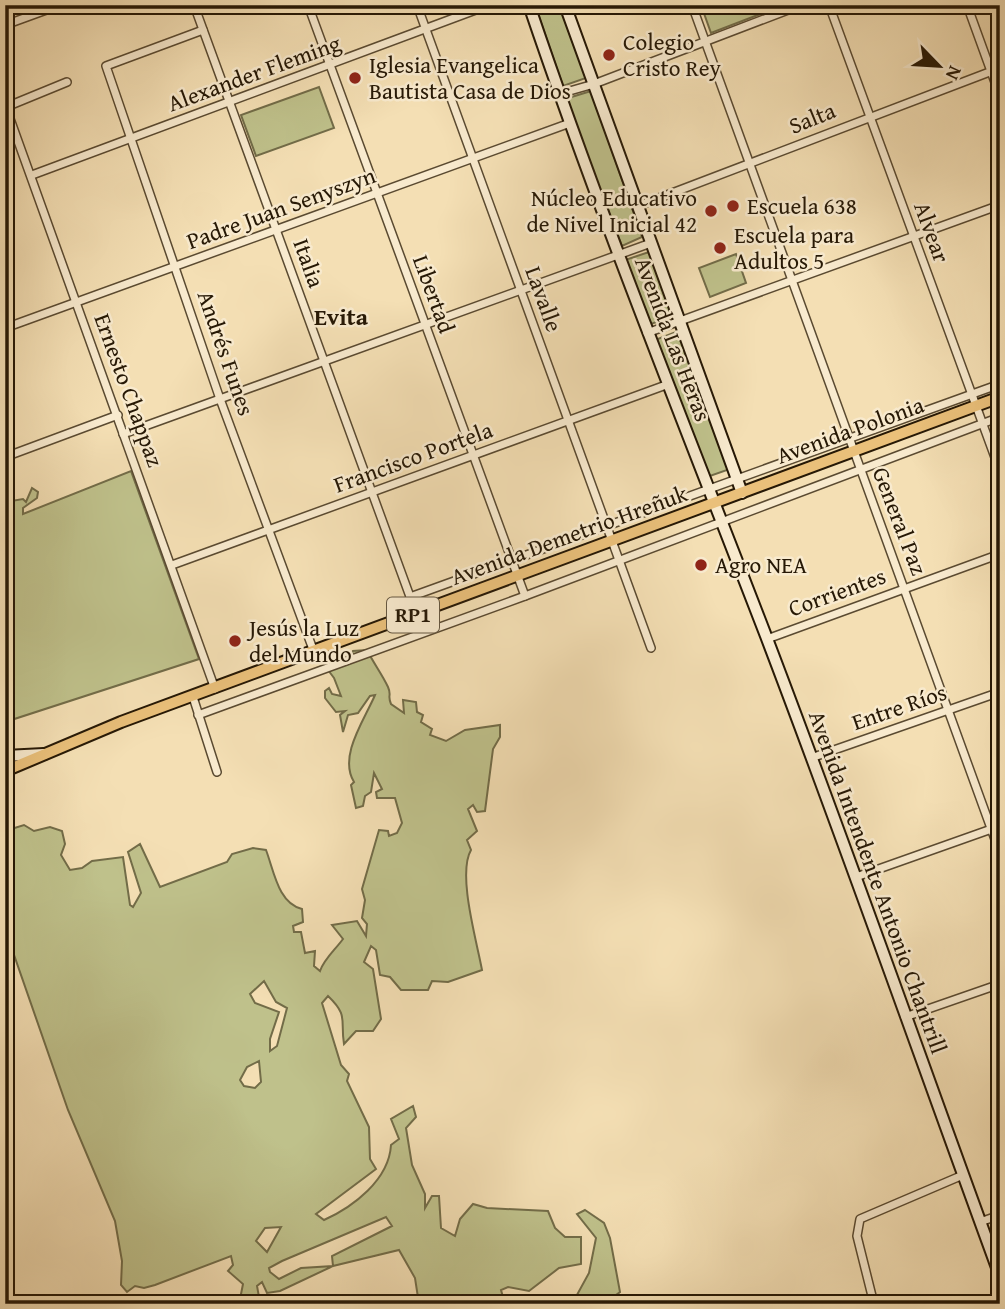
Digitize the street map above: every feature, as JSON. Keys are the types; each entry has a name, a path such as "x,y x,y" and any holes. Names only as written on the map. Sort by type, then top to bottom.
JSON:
{"main road":[{"name":"Avenida Las Heras","path":"529,5 666,385 715,504"},
{"name":"Avenida Las Heras","path":"565,5 742,493"},
{"name":"Avenida Polonia","path":"715,504 854,451 973,400 1000,397"},
{"name":"Avenida Intendente Antonio Chantrill","path":"715,504 856,877 1000,1276"},
{"name":"Avenida Demetrio Hreñuk","path":"5,771 121,722 193,698 715,504"},
{"name":"RP1","path":"5,756 45,754"}],"street":[{"path":"5,26 60,5"},
{"name":"Italia","path":"194,5 416,614"},
{"name":"Libertad","path":"308,5 525,596"},
{"name":"Lavalle","path":"417,5 651,648"},
{"name":"Alexander Fleming","path":"32,175 489,5"},
{"name":"General Paz","path":"692,5 859,467 951,710 1000,853"},
{"path":"559,93 594,83 801,5"},
{"name":"Alvear","path":"829,5 1000,471"},
{"path":"967,5 996,69 1000,96"},
{"name":"Andrés Funes","path":"203,30 106,66 129,140 176,266 220,399 314,652"},
{"name":"Salta","path":"638,206 996,69"},
{"path":"6,106 67,82"},
{"name":"Ernesto Chappaz","path":"6,106 216,689"},
{"name":"Padre Juan Senyszyn","path":"5,328 570,123"},
{"path":"647,333 1000,205"},
{"path":"123,434 651,243"},
{"name":"Avenida Polonia","path":"410,597 849,436 973,400 1000,384"},
{"name":"Francisco Portela","path":"172,565 666,385"},
{"path":"5,457 118,415"},
{"name":"Avenida Demetrio Hreñuk","path":"198,715 525,596 859,467 1000,417"},
{"name":"Corrientes","path":"767,639 1000,554"},
{"name":"Entre Ríos","path":"811,758 1000,692"},
{"path":"193,698 217,772"},
{"path":"856,877 1000,826"},
{"path":"905,1017 1000,984"},
{"path":"874,1304 856,1236 860,1219 963,1175"},
{"path":"980,1222 1000,1215"},
{"path":"992,1304 1000,1301"}],"green space":[{"path":"535,5 559,5 586,78 563,86"},
{"path":"701,5 784,5 711,33"},
{"path":"319,87 334,128 256,156 241,115"},
{"path":"591,91 642,237 622,246 565,99"},
{"path":"649,252 673,316 651,324 625,260"},
{"path":"736,254 746,283 710,297 699,268"},
{"path":"681,330 730,469 707,477 655,340"},
{"path":"131,471 199,659 5,722 5,502 23,499 26,502 32,488 38,492 37,498 23,508 23,514"},
{"path":"367,650 388,687 391,704 404,713 403,700 416,702 417,712 423,715 421,722 432,729 430,735 446,741 465,730 500,725 500,737 493,749 485,811 477,812 473,805 468,809 477,831 467,840 471,850 467,861 467,891 482,970 448,982 432,981 428,990 401,990 390,977 380,975 376,950 371,946 364,962 373,969 381,1019 373,1031 356,1031 344,1044 339,1009 328,996 322,1003 341,1065 349,1074 347,1081 369,1127 370,1159 376,1169 316,1214 324,1220 357,1200 377,1181 389,1158 391,1145 399,1139 391,1119 413,1106 416,1117 406,1128 412,1165 425,1194 425,1208 432,1196 439,1196 441,1228 455,1236 460,1219 473,1204 487,1208 548,1211 555,1228 565,1237 581,1237 581,1264 559,1268 529,1291 508,1287 501,1290 505,1304 419,1304 415,1278 399,1250 333,1266 280,1291 267,1293 262,1282 257,1286 259,1297 265,1304 246,1304 240,1299 243,1284 228,1271 233,1265 231,1256 155,1285 144,1288 135,1286 127,1292 121,1285 122,1261 115,1221 68,1110 5,929 5,824 8,830 24,825 34,831 50,827 62,831 65,844 61,855 70,870 82,868 92,861 123,857 130,905 133,907 141,893 128,852 140,844 160,887 227,862 232,854 253,848 266,850 282,893 294,906 302,909 303,922 293,926 294,932 301,932 305,953 315,951 314,966 320,971 343,939 332,925 357,921 366,936 367,924 362,918 365,900 362,889 379,830 388,831 389,836 397,833 402,823 395,798 377,798 376,792 382,789 374,773 371,792 365,796 363,806 356,808 351,785 354,782 349,761 351,749 375,695 370,696 358,713 348,715 343,732 340,715 345,711 336,712 325,698 325,691 329,688 332,694 341,696 328,670 349,660 353,651","holes":["264,981 276,1002 287,1008 277,1046 270,1051 270,1039 279,1012 255,1003 250,994","259,1061 261,1082 255,1088 244,1086 240,1080 247,1067","386,1217 392,1226 332,1256 333,1266 301,1268 279,1279 269,1268","281,1227 267,1252 256,1241 265,1228"]},
{"path":"585,1210 604,1223 610,1238 620,1292 608,1301 610,1304 572,1304 589,1273 596,1238 577,1214"}],"place":[{"name":"Colegio Cristo Rey","path":"609,55"},
{"name":"Iglesia Evangelica Bautista Casa de Dios","path":"355,78"},
{"name":"Escuela 638","path":"733,206"},
{"name":"Núcleo Educativo de Nivel Inicial 42","path":"711,211"},
{"name":"Escuela para Adultos 5","path":"720,248"},
{"name":"Agro NEA","path":"701,565"},
{"name":"Jesús la Luz del Mundo","path":"235,641"}],"district":[{"name":"Evita","path":"341,317"}]}
